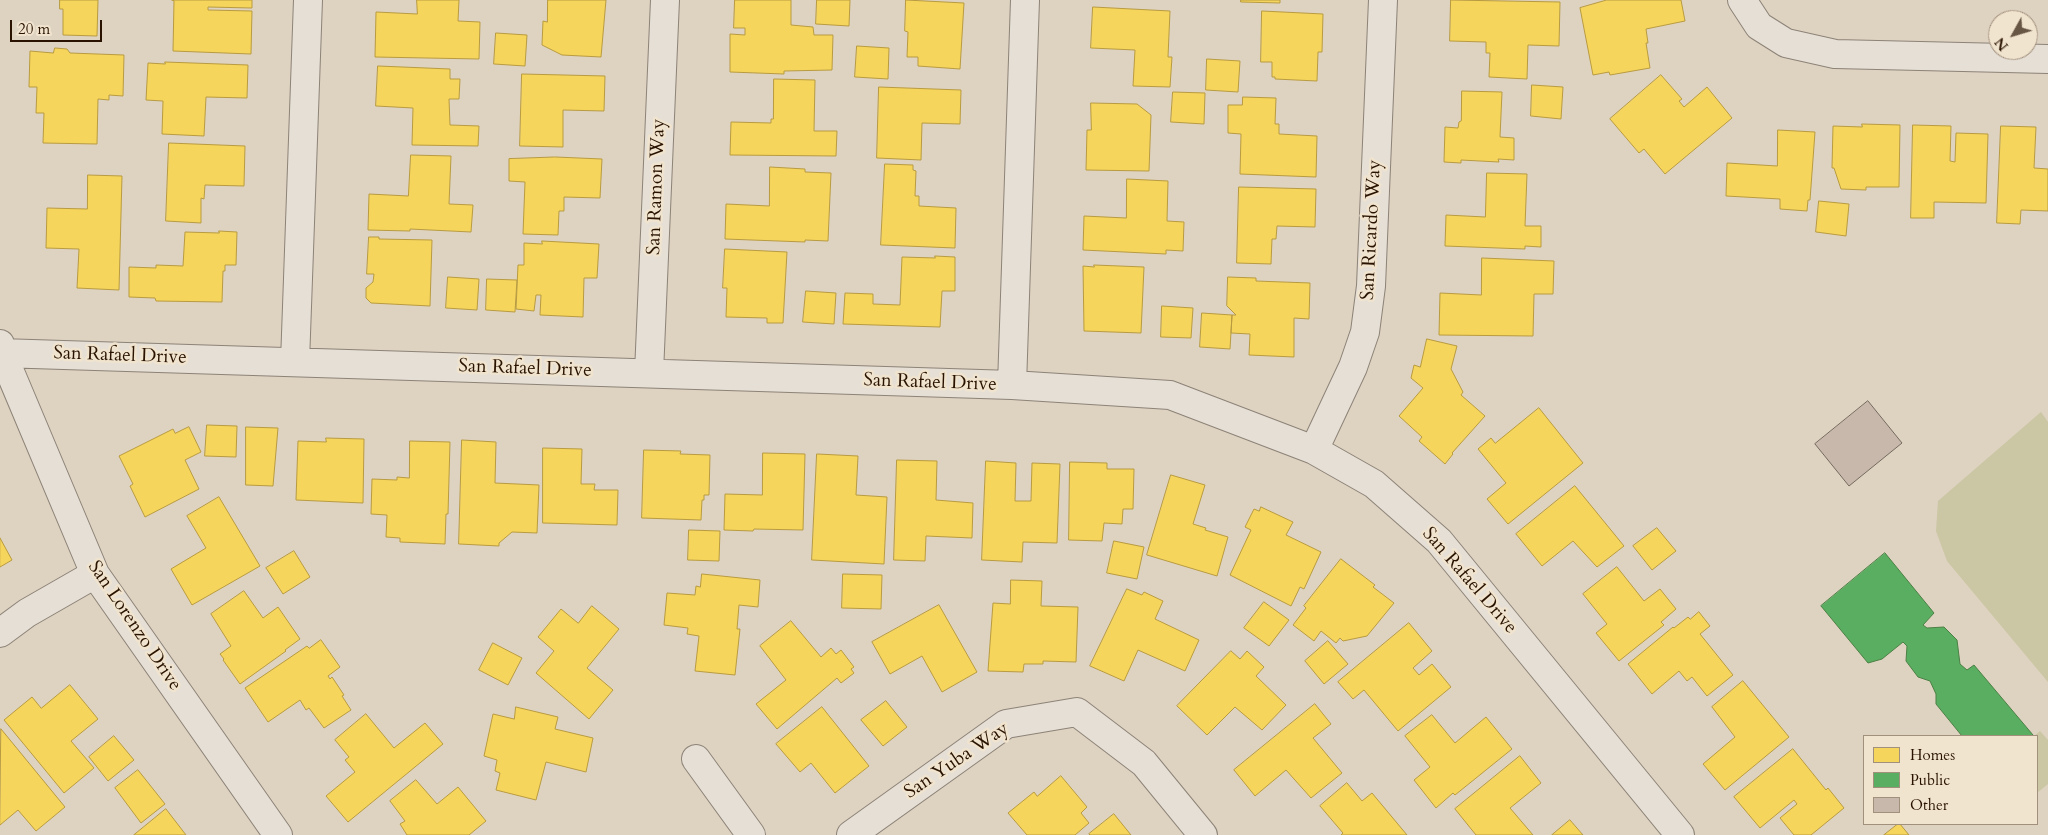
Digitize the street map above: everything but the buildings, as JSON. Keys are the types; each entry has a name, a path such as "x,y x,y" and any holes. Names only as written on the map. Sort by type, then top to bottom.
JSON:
{"street":[{"path":"295,362 308,0"},
{"name":"San Ramon Way","path":"649,374 665,0"},
{"path":"1012,385 1025,0"},
{"name":"San Ricardo Way","path":"1314,450 1353,367 1365,332 1370,286 1383,0"},
{"path":"1742,0 1759,26 1786,43 1835,54 2048,59"},
{"name":"San Rafael Drive","path":"1,350 295,362 1012,385 1170,395 1314,450 1374,484 1439,541 1680,835"},
{"name":"San Lorenzo Drive","path":"1,350 95,574 278,835"},
{"path":"0,633 27,613 95,574"},
{"name":"San Yuba Way","path":"851,835 1006,724 1077,712 1144,763 1203,835"},
{"path":"696,759 751,835"}],"shaded area":[{"path":"2041,412 2048,422 2048,682 1947,561 1936,531 1938,501"},
{"path":"2040,731 2048,740 2048,784 2038,792 2038,735 2035,735"}]}
